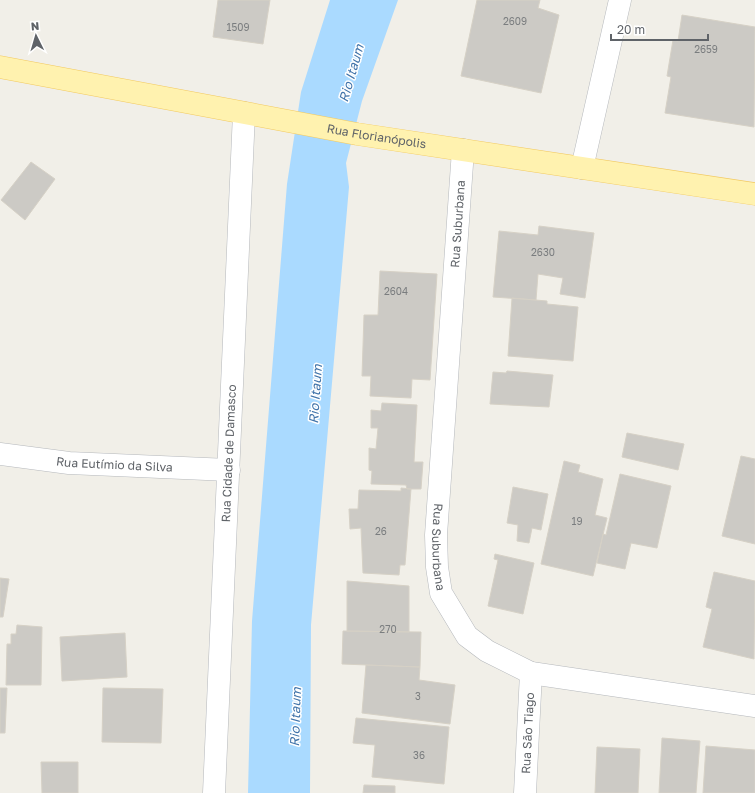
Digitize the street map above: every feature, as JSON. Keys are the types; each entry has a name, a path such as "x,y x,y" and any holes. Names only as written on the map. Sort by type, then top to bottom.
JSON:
{"main road":[{"name":"Rua Florianópolis","path":"0,67 357,134 755,194"}],"street":[{"path":"582,168 620,0"},
{"name":"Rua Cidade de Damasco","path":"214,793 244,113"},
{"name":"Rua Suburbana","path":"463,150 436,535 437,567 441,593 467,636 487,651 532,673 755,706"},
{"name":"Rua Eutímio da Silva","path":"0,454 85,464 229,470"},
{"name":"Rua São Tiago","path":"525,793 532,673"}],"water":[{"name":"Rio Itaum","path":"330,0 398,0 362,101 346,163 349,187 311,625 310,793 248,793 252,621 287,184 301,92"}],"building":[{"path":"218,0 270,0 263,44 213,37"},
{"path":"477,0 540,0 538,8 559,15 541,93 461,76"},
{"path":"682,15 755,27 754,127 665,113 671,77 667,76 673,40 678,41"},
{"path":"31,162 55,179 25,220 1,200"},
{"path":"539,226 594,233 585,298 560,294 563,278 538,274 536,300 493,297 499,231 538,235"},
{"path":"380,271 437,274 430,380 412,379 411,398 370,396 371,376 362,376 364,315 378,315"},
{"path":"512,298 547,301 547,304 578,307 573,361 508,356"},
{"path":"507,371 553,375 549,407 490,404 493,372 506,373"},
{"path":"382,403 417,405 414,462 423,462 421,489 407,489 406,485 371,484 372,471 369,470 369,448 376,449 378,428 371,428 371,410 381,411"},
{"path":"627,433 684,444 678,470 622,457"},
{"path":"741,456 755,459 755,544 722,536"},
{"path":"564,461 580,465 578,472 603,479 595,515 607,518 593,576 541,564"},
{"path":"620,474 671,486 657,548 631,543 625,569 597,563 603,534 606,535"},
{"path":"513,487 548,494 541,530 532,528 529,543 517,541 518,525 507,523"},
{"path":"401,488 411,489 405,565 400,565 399,575 363,573 361,528 350,529 349,509 358,509 359,490 401,491"},
{"path":"495,554 534,563 523,614 488,606 498,560 494,559"},
{"path":"714,572 755,581 754,659 703,647 712,609 706,607"},
{"path":"0,578 9,579 3,617 0,617"},
{"path":"347,581 409,586 409,632 347,631"},
{"path":"17,625 42,627 41,685 6,685 7,644 11,644 11,634 16,634"},
{"path":"343,631 421,632 420,667 342,664"},
{"path":"125,633 127,677 62,681 60,637"},
{"path":"366,665 420,667 419,680 455,685 450,724 362,713"},
{"path":"0,688 7,688 5,733 0,733"},
{"path":"103,688 163,689 161,743 102,742"},
{"path":"356,718 449,727 444,784 372,777 375,745 353,743"},
{"path":"662,738 700,741 696,793 659,793"},
{"path":"706,746 755,750 755,793 703,793"},
{"path":"597,747 640,749 638,793 595,793"},
{"path":"41,762 78,762 78,793 42,793"},
{"path":"364,785 395,786 395,793 363,793"}]}
